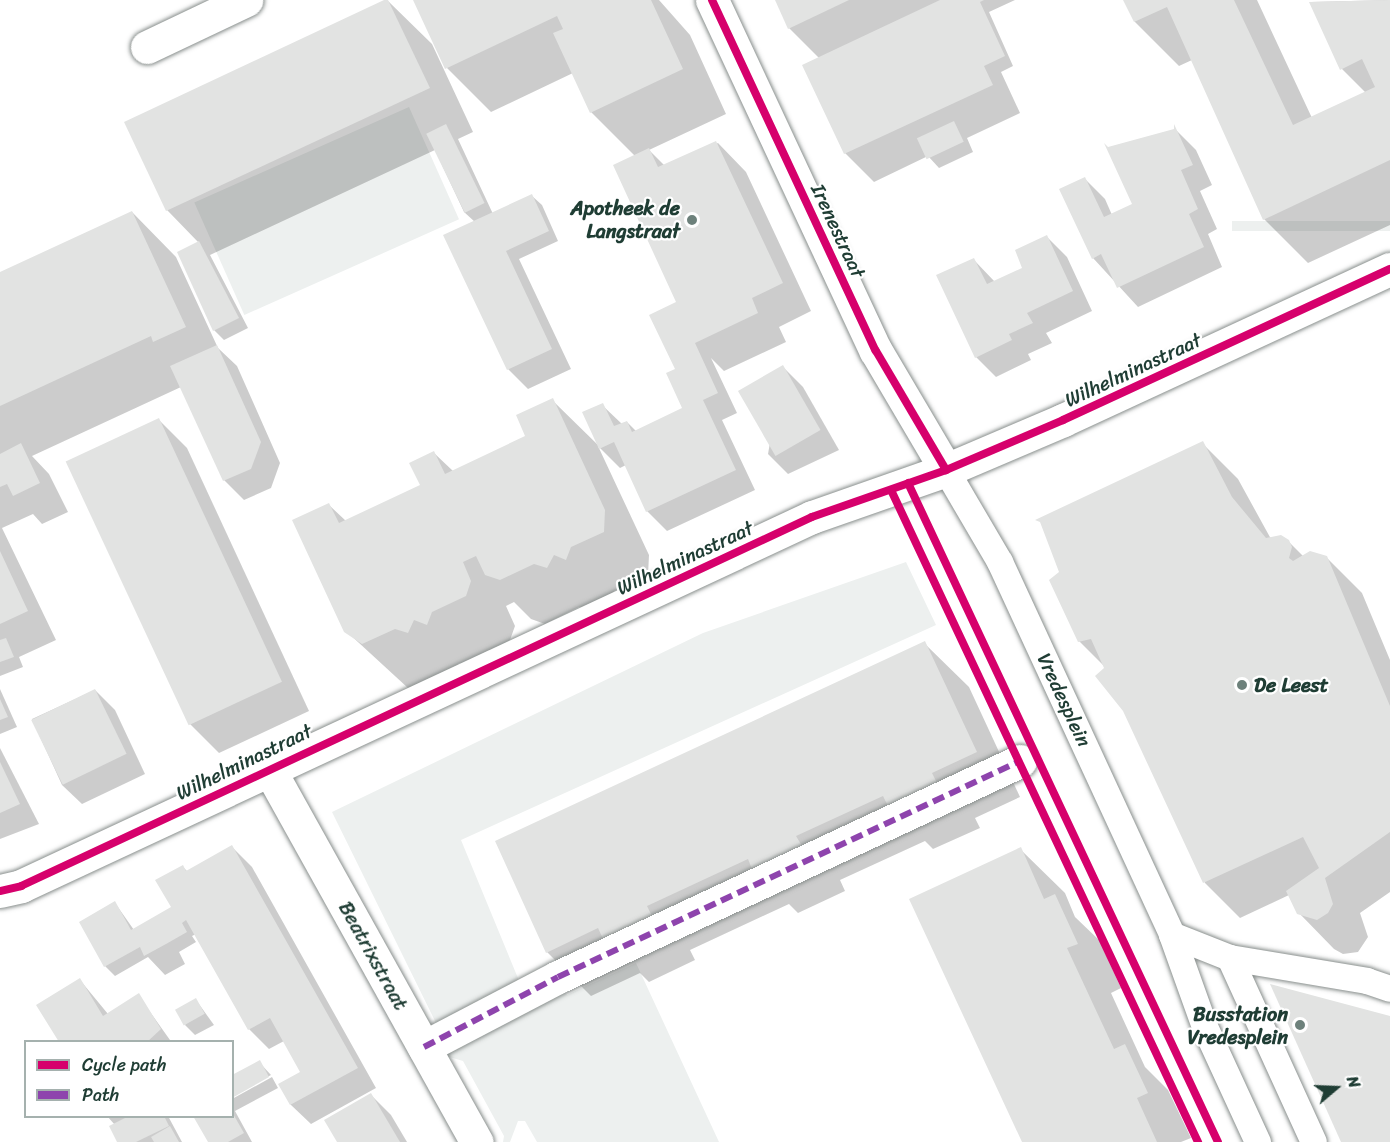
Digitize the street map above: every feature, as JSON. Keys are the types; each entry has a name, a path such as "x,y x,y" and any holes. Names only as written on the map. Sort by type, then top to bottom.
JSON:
{"street":[{"path":"147,47 246,0"},
{"name":"Irenestraat","path":"712,0 876,351 946,470"},
{"name":"Wilhelminastraat","path":"7,894 268,769 812,517 946,470 1063,420 1390,269"},
{"path":"424,1047 558,977 1020,761"},
{"name":"Beatrixstraat","path":"268,769 477,1142"}],"lane":[{"name":"Vredesplein","path":"946,470 1000,562 1172,935 1205,1027 1258,1142"},
{"path":"1172,935 1230,958 1367,981 1390,989"},
{"path":"1230,958 1314,1142"}],"shaded area":[{"path":"409,107 459,219 244,315 194,203"},
{"path":"1232,221 1390,221 1390,231 1232,231"},
{"path":"906,562 936,625 461,840 520,983 437,1025 332,812 703,633"},
{"path":"636,963 719,1142 537,1142 525,1121 518,1121 510,1142 503,1142 504,1136 463,1061 446,1056 439,1043 559,980 567,995"}],"building":[{"path":"388,0 430,88 166,211 124,122"},
{"path":"413,0 651,0 683,69 590,113 553,33 563,29 557,16 445,69"},
{"path":"775,0 849,0 788,29"},
{"path":"940,0 984,0 980,2 1005,56 984,66 993,85 844,154 802,65"},
{"path":"1123,0 1234,0 1293,125 1375,87 1362,59 1340,70 1309,2 1390,0 1390,160 1263,220 1167,7 1134,22"},
{"path":"954,121 964,142 927,159 917,138"},
{"path":"446,124 485,203 465,213 426,134"},
{"path":"1174,124 1193,165 1181,170 1198,209 1189,214 1204,247 1117,288 1101,254 1092,259 1059,189 1085,177 1104,217 1132,204 1104,143 1108,147 1174,129"},
{"path":"716,141 783,283 752,298 758,313 695,343 718,393 703,400 736,470 646,512 614,442 599,449 582,412 603,403 614,426 627,421 632,432 682,408 666,373 675,369 649,315 676,302 613,165 649,148 658,167"},
{"path":"532,194 549,231 506,251 552,349 507,370 443,235"},
{"path":"132,211 186,327 153,342 151,336 0,406 0,272"},
{"path":"1047,235 1073,291 1027,313 1033,323 1009,334 1012,340 975,358 936,275 974,258 987,284 1022,268 1015,250"},
{"path":"199,241 239,318 213,331 177,252"},
{"path":"217,345 261,442 251,469 223,481 170,366"},
{"path":"783,365 820,430 775,456 738,391"},
{"path":"553,398 605,510 604,532 571,547 566,560 554,555 547,568 534,564 500,580 485,575 476,556 463,562 471,581 466,596 432,612 427,625 414,620 408,633 395,629 362,644 344,632 292,520 329,503 339,523 420,485 409,463 434,451 445,474 525,436 516,415"},
{"path":"159,418 282,682 189,725 66,462"},
{"name":"De Leest","path":"1203,441 1232,497 1266,538 1281,535 1289,540 1292,547 1289,558 1293,561 1310,551 1327,556 1390,706 1390,832 1325,878 1333,904 1328,913 1317,920 1297,914 1286,891 1319,868 1303,837 1203,883 1123,711 1095,676 1104,668 1091,639 1078,642 1049,580 1059,572 1040,522 1035,520"},
{"path":"21,443 40,483 13,496 7,484 0,487 0,454"},
{"path":"0,551 28,611 0,624"},
{"path":"6,638 14,657 0,662 0,640"},
{"path":"925,641 977,752 932,773 937,783 888,806 883,796 796,836 802,846 752,869 748,859 647,906 652,916 603,939 598,928 546,953 495,841"},
{"path":"95,689 127,754 63,785 31,720"},
{"path":"0,699 8,717 0,720"},
{"path":"0,762 20,804 0,813"},
{"path":"232,845 358,1068 290,1105 278,1084 300,1072 270,1018 248,1030 186,920 182,923 187,932 144,956 140,947 104,967 79,922 115,901 131,930 171,907 155,880 183,865 186,871"},
{"path":"1021,847 1044,899 1055,894 1078,944 1067,948 1114,1049 1125,1044 1148,1093 1137,1098 1157,1142 1022,1142 909,899"},
{"path":"80,978 103,1016 139,993 161,1029 149,1040 58,1040 36,1005"},
{"path":"1270,984 1390,1016 1390,1142 1341,1142"},
{"path":"196,998 205,1014 184,1025 175,1010"},
{"path":"260,1060 269,1077 234,1097 234,1074"},
{"path":"371,1093 400,1142 337,1142 324,1120"},
{"path":"234,1116 244,1133 228,1142 208,1142 194,1118 234,1118"},
{"path":"125,1118 165,1118 169,1126 136,1142 117,1142 109,1126"},
{"path":"170,1126 179,1142 154,1142 151,1137"}],"marked path":[{"path":"424,1047 558,977 1020,761"}],"cycle path":[{"path":"712,0 876,351 946,470"},
{"path":"0,891 21,886 812,517 946,470 1063,420 1390,269"},
{"path":"908,483 1218,1142"},
{"path":"891,490 1198,1142"}],"place":[{"name":"Apotheek de Langstraat","path":"692,220"},
{"name":"De Leest","path":"1242,685"},
{"name":"Busstation Vredesplein","path":"1300,1025"}]}
